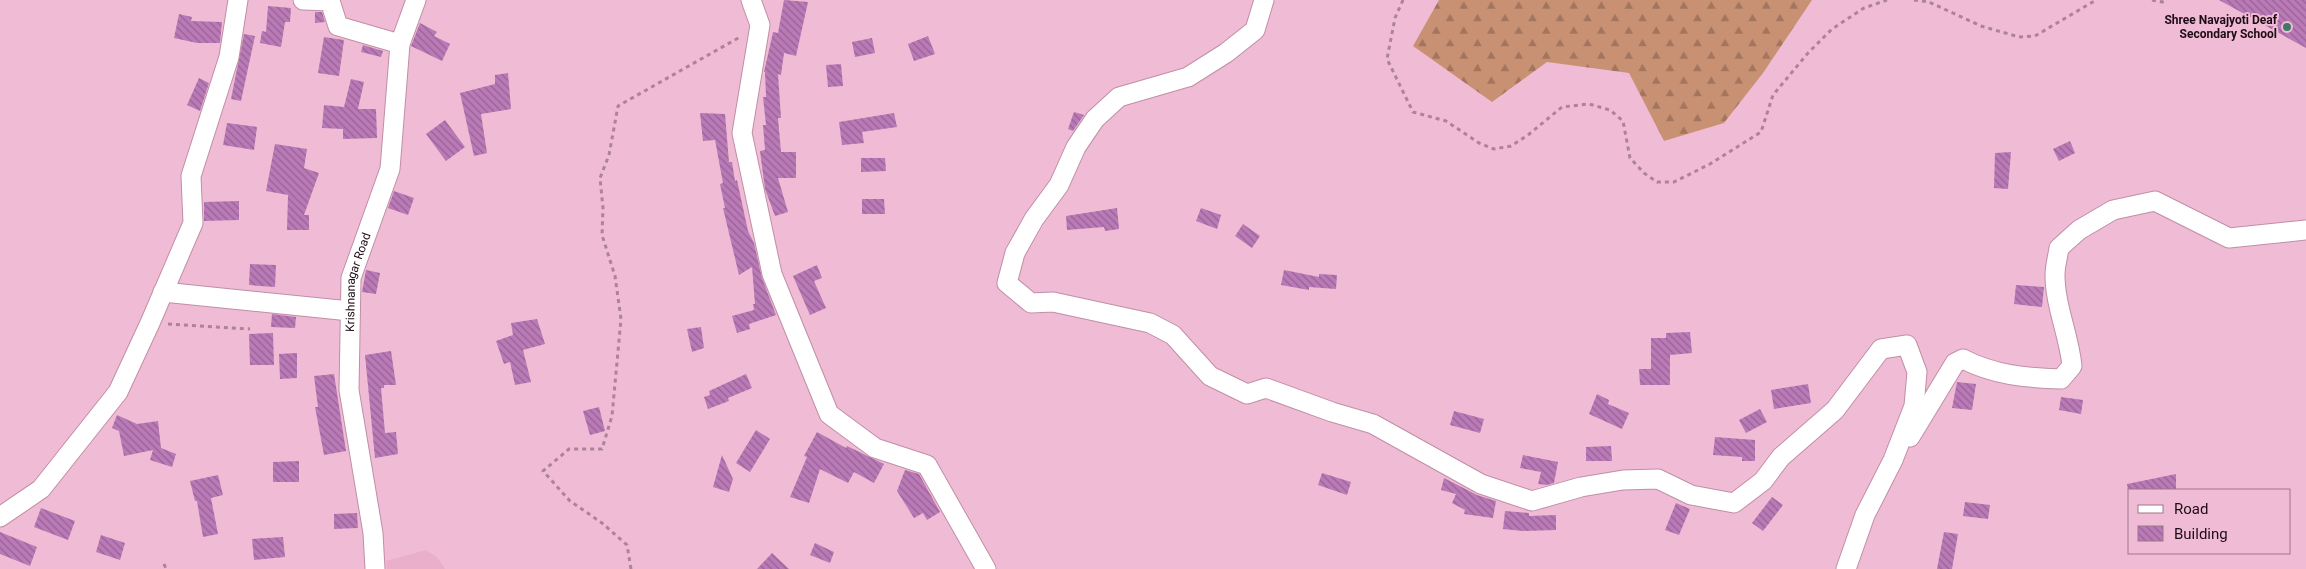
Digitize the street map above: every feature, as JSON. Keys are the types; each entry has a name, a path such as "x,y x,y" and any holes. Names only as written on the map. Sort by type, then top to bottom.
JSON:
{"street":[{"path":"0,517 41,488 118,392 150,323 193,224 191,176 229,57 238,0"},
{"path":"303,0 330,1 338,26 400,44"},
{"name":"Krishnanagar Road","path":"375,569 373,533 349,390 351,278 390,169 400,44 416,0"},
{"path":"751,0 760,25 742,133 772,274 829,414 875,448 927,465 986,569"},
{"path":"1264,0 1255,30 1226,53 1188,77 1119,98 1096,119 1076,147 1059,185 1034,219 1015,253 1007,283 1031,303 1053,302 1150,323 1172,336 1210,376 1230,387 1247,394 1266,388 1332,412 1374,424 1481,484 1532,501 1598,484 1622,480 1658,479 1692,496 1734,503 1763,482 1780,458 1835,410 1881,349 1907,345 1917,372 1914,406 1893,460 1865,515 1846,569"},
{"path":"1893,460 1919,425 1955,364 1963,359 1981,368 2007,375 2061,379 2072,366 2055,275 2059,248 2079,230 2113,210 2155,201 2229,238 2306,230"},
{"path":"164,292 350,310"}],"path":[{"path":"1403,0 1395,18 1387,59 1413,112 1446,121 1479,143 1494,149 1511,146 1528,135 1562,107 1589,104 1610,110 1623,121 1630,158 1644,173 1657,182 1674,182 1710,164 1760,132 1773,95 1808,53 1832,29 1864,8 1887,0"},
{"path":"1914,0 1929,2 1982,26 2019,37 2034,36 2096,0"},
{"path":"2152,0 2162,2 2167,0"},
{"path":"631,569 627,546 602,523 570,502 544,470 569,449 602,449 612,416 621,319 615,276 602,235 603,208 600,178 609,155 618,106 760,25"},
{"path":"150,323 250,329"},
{"path":"164,564 166,569"}],"shaded area":[{"path":"426,550 438,558 445,569 387,569 386,561"}],"green space":[{"path":"1439,0 1812,0 1763,73 1724,123 1664,141 1629,73 1547,62 1492,102 1413,46"}],"building":[{"path":"784,0 808,2 796,56 784,53 781,75 778,74 781,118 778,118 781,152 796,152 796,178 778,178 788,212 775,216 765,189 760,151 765,150 763,125 766,125 763,97 766,97 764,72 773,32 778,33"},
{"name":"Shree Navajyoti Deaf Secondary School","path":"2219,0 2306,0 2306,48"},
{"path":"268,6 291,8 290,22 285,22 281,47 260,43 262,31 266,32"},
{"path":"315,12 322,12 325,22 315,23"},
{"path":"179,14 192,17 191,21 222,22 220,43 197,43 174,38"},
{"path":"420,23 437,32 434,36 450,44 442,61 411,46"},
{"path":"244,34 255,36 241,101 231,99"},
{"path":"928,36 935,54 914,61 908,44"},
{"path":"324,37 344,40 339,76 318,73"},
{"path":"872,38 875,53 855,57 852,42"},
{"path":"363,45 383,51 381,57 361,52"},
{"path":"841,64 843,86 828,87 826,65"},
{"path":"508,73 511,109 481,114 487,153 474,156 460,93 495,84 495,75"},
{"path":"199,78 209,83 200,111 187,105"},
{"path":"351,79 364,82 358,109 376,109 377,138 343,139 343,129 322,128 324,105 344,107"},
{"path":"1074,112 1084,115 1073,131 1068,129"},
{"path":"700,113 725,114 729,162 732,162 748,231 754,243 762,278 776,315 749,324 750,329 737,333 732,316 754,310 752,267 739,275 723,208 725,208 720,184 723,183 715,140 703,141"},
{"path":"894,113 897,127 862,132 864,143 842,145 839,122"},
{"path":"445,120 465,147 446,161 426,134"},
{"path":"227,123 257,127 254,150 223,145"},
{"path":"2070,141 2075,153 2059,161 2053,149"},
{"path":"275,144 307,149 304,168 319,173 304,215 309,215 309,230 287,230 288,195 266,191"},
{"path":"2011,152 2008,189 1994,188 1995,153"},
{"path":"861,158 885,158 886,171 861,172"},
{"path":"394,191 414,198 408,215 388,208"},
{"path":"862,199 884,199 885,214 862,214"},
{"path":"239,201 239,220 204,221 204,202"},
{"path":"1117,208 1119,229 1105,231 1104,227 1067,230 1066,216"},
{"path":"1201,208 1221,215 1217,229 1196,221"},
{"path":"1243,224 1260,236 1252,248 1235,236"},
{"path":"250,264 276,265 275,287 249,285"},
{"path":"817,265 822,278 814,281 826,308 810,315 793,276"},
{"path":"366,270 380,273 376,294 362,292"},
{"path":"1284,270 1319,277 1319,274 1337,275 1336,289 1309,287 1309,290 1281,285"},
{"path":"2016,285 2044,287 2042,307 2014,304"},
{"path":"272,314 296,317 295,328 271,327"},
{"path":"537,319 545,344 523,350 531,382 515,385 510,362 504,364 496,341 513,335 511,323"},
{"path":"701,327 704,348 692,352 687,329"},
{"path":"1690,332 1692,353 1670,355 1670,385 1640,385 1639,369 1651,369 1651,338 1666,338 1666,333"},
{"path":"273,333 274,365 250,365 249,334"},
{"path":"391,351 396,385 384,385 384,388 381,388 385,433 396,432 398,454 375,458 365,355"},
{"path":"297,353 297,378 280,379 279,354"},
{"path":"334,374 346,451 324,455 315,407 318,407 314,376"},
{"path":"746,374 752,388 728,398 729,401 708,409 704,397 710,395 709,391"},
{"path":"1957,382 1976,384 1972,410 1952,408"},
{"path":"1808,384 1811,403 1774,409 1771,390"},
{"path":"1597,394 1609,400 1608,404 1629,413 1622,429 1589,414"},
{"path":"2061,397 2083,400 2081,414 2059,410"},
{"path":"599,407 605,431 590,435 583,411"},
{"path":"1760,409 1767,422 1746,433 1739,420"},
{"path":"1454,411 1484,419 1480,433 1450,425"},
{"path":"117,415 137,424 158,421 161,448 176,454 172,467 150,460 153,450 124,456 119,431 112,428"},
{"path":"756,430 770,439 750,472 736,463"},
{"path":"817,432 846,448 847,446 884,464 874,483 854,472 848,483 820,469 809,503 790,497 807,457 804,456"},
{"path":"1715,437 1755,440 1755,461 1742,461 1742,457 1713,455"},
{"path":"1611,446 1612,461 1586,461 1586,447"},
{"path":"722,455 733,479 729,492 713,487"},
{"path":"1523,455 1558,462 1554,483 1547,485 1538,484 1541,472 1520,468"},
{"path":"299,461 299,482 273,482 273,462"},
{"path":"905,470 919,474 940,512 927,520 923,513 914,518 897,491"},
{"path":"1322,473 1351,482 1347,495 1318,485"},
{"path":"2176,474 2176,489 2128,490 2127,484"},
{"path":"218,475 223,495 211,498 218,534 203,537 197,501 195,501 190,481"},
{"path":"1444,478 1477,495 1496,501 1493,518 1464,514 1465,510 1452,503 1456,494 1441,490"},
{"path":"1772,497 1783,505 1763,531 1752,523"},
{"path":"1965,502 1990,505 1988,519 1963,516"},
{"path":"1676,503 1690,509 1679,535 1665,530"},
{"path":"41,508 75,521 68,540 34,527"},
{"path":"1505,511 1529,513 1529,516 1556,515 1556,530 1523,531 1503,529"},
{"path":"357,513 358,528 334,529 334,514"},
{"path":"0,532 37,547 30,566 0,554"},
{"path":"1944,532 1958,534 1952,569 1937,569"},
{"path":"101,535 125,543 120,560 96,552"},
{"path":"283,537 285,557 254,560 252,539"},
{"path":"815,543 834,552 830,563 810,555"},
{"path":"772,553 789,569 757,569"}],"place":[{"name":"Shree Navajyoti Deaf Secondary School","path":"2287,27"}]}
